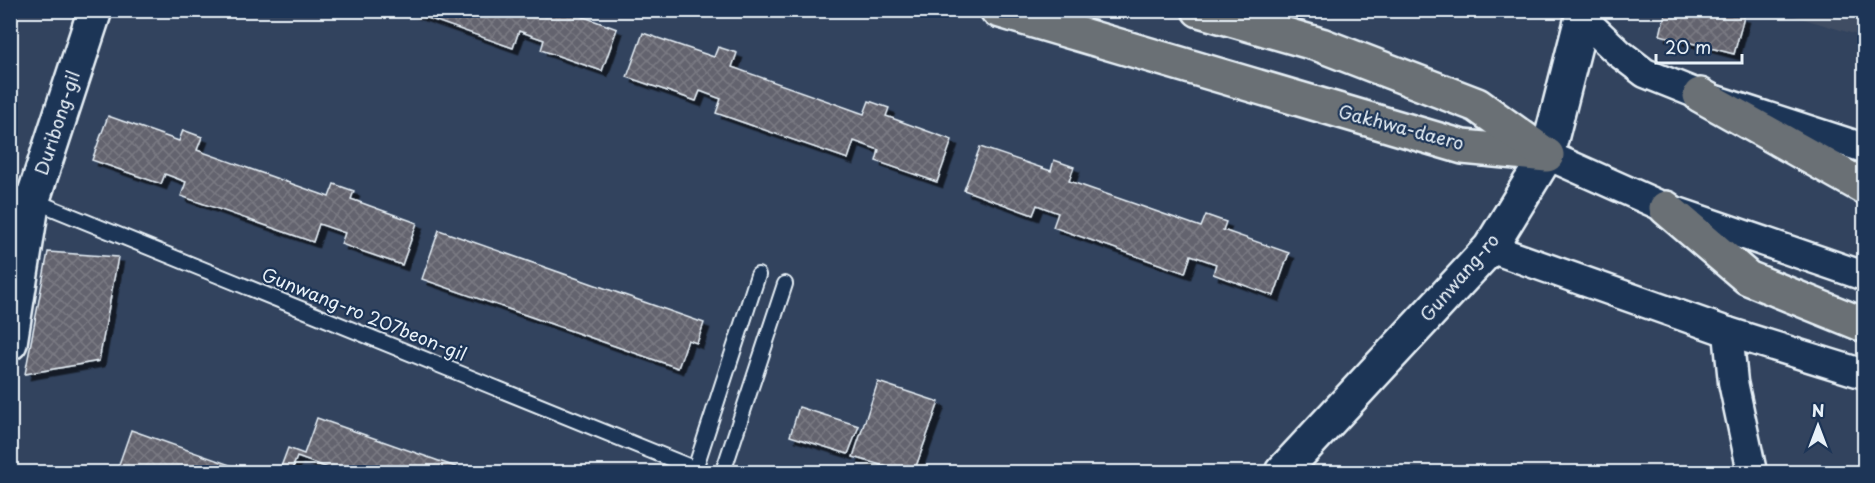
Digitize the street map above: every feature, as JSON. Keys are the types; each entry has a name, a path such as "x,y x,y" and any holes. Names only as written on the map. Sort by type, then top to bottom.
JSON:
{"main road":[{"name":"Duribong-gil","path":"10,343 22,195 95,10"},
{"name":"Gakhwa-daero","path":"997,10 1463,147 1547,155"},
{"path":"1199,10 1321,45 1478,105 1547,155"},
{"name":"Gunwang-ro","path":"1282,472 1490,248 1547,155 1583,14"},
{"path":"1700,95 1864,187"},
{"path":"1666,208 1748,278 1864,325"}],"street":[{"path":"1583,14 1619,53 1645,73 1700,95 1864,148"},
{"path":"1547,155 1666,208 1864,276"},
{"path":"1490,248 1728,332 1864,374"},
{"path":"1728,332 1733,382 1752,472"}],"lane":[{"name":"Gunwang-ro 207beon-gil","path":"22,195 699,471"},
{"path":"699,471 758,275"},
{"path":"723,472 784,284"}],"shaded area":[{"path":"1778,11 1864,11 1864,37"}],"building":[{"path":"405,10 565,10 617,29 602,71 541,50 544,40 519,31 513,48"},
{"path":"1666,10 1718,10 1744,17 1734,54 1660,35"},
{"path":"643,33 714,57 718,47 737,53 732,67 864,114 869,101 889,108 886,116 952,140 937,182 876,161 879,150 854,141 848,159 716,113 721,99 700,91 696,101 627,77"},
{"path":"108,116 179,141 183,130 202,137 197,150 329,197 334,184 354,191 351,199 417,223 402,265 341,244 345,233 319,224 313,242 181,196 186,182 165,174 161,184 92,160"},
{"path":"980,147 1051,171 1054,160 1074,167 1069,181 1201,227 1206,215 1226,222 1223,230 1289,253 1274,296 1213,274 1216,264 1191,255 1185,273 1053,227 1058,213 1037,205 1033,215 964,190"},
{"path":"439,230 704,323 697,343 688,340 678,368 422,279"},
{"path":"48,252 118,257 99,361 25,374"},
{"path":"878,382 939,402 914,472 905,472 853,457"},
{"path":"799,407 859,426 848,454 790,436"},
{"path":"317,418 470,472 339,472 297,457 291,472 279,472 288,448 304,454"},
{"path":"131,430 250,472 123,472 117,470"}]}
